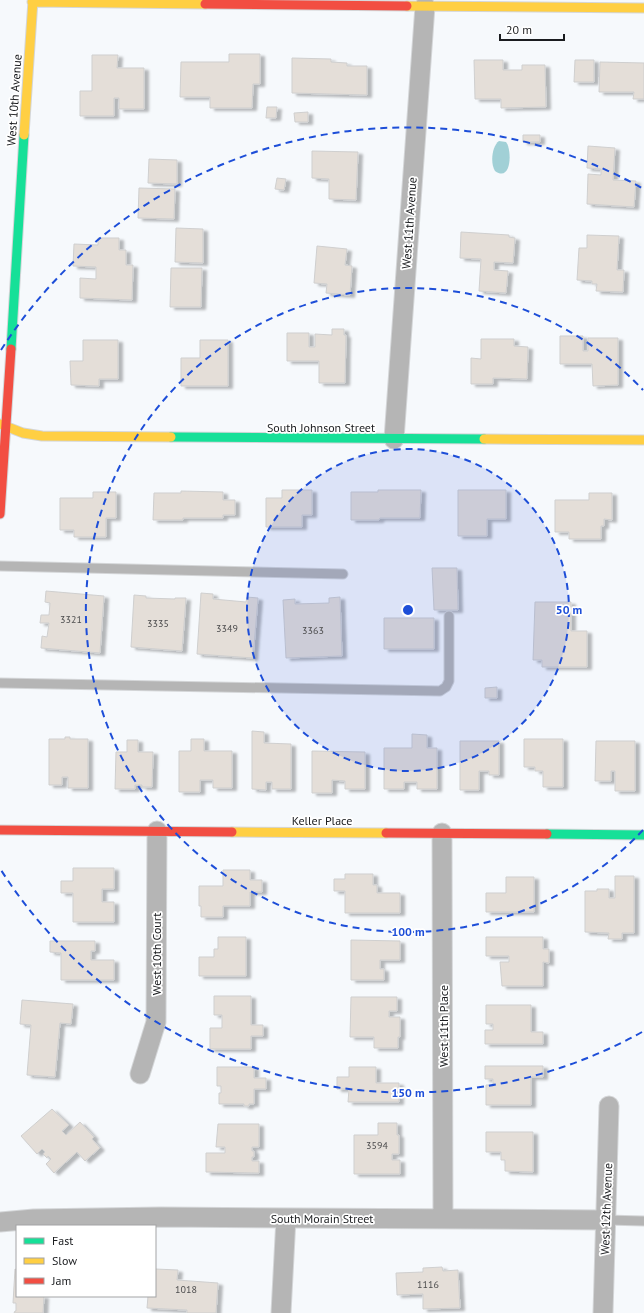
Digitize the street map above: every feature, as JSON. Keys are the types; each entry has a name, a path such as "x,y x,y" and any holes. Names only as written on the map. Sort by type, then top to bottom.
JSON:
{"street":[{"path":"33,1 644,8"},
{"name":"West 10th Avenue","path":"0,514 3,425 33,1"},
{"name":"West 11th Avenue","path":"394,439 425,6"},
{"name":"South Johnson Street","path":"3,425 23,433 42,436 644,440"},
{"name":"Keller Place","path":"0,830 644,835"},
{"name":"West 10th Court","path":"140,1074 156,1022 157,831"},
{"name":"West 11th Place","path":"442,833 443,1219"},
{"name":"West 12th Avenue","path":"603,1313 609,1106"},
{"name":"South Morain Street","path":"0,1222 34,1219 160,1217 606,1220"},
{"path":"281,1313 286,1218"}],"lane":[{"path":"0,566 343,574"},
{"path":"0,683 440,691 446,688 449,680 449,616"},
{"name":"South Morain Street","path":"606,1220 644,1221"}],"water":[{"path":"499,141 506,142 509,151 509,164 505,173 495,171 493,168 493,151"}],"building":[{"path":"229,54 260,54 260,84 253,84 252,108 210,108 210,97 180,97 181,62 229,62"},
{"path":"92,55 118,55 117,68 144,68 144,109 119,109 119,98 114,98 114,116 80,116 80,91 92,91"},
{"path":"292,58 331,59 331,62 347,63 347,66 367,66 367,95 292,93"},
{"path":"474,60 503,60 503,70 522,70 522,65 545,65 546,107 501,108 501,99 475,99"},
{"path":"575,60 594,60 594,82 574,82"},
{"path":"600,62 644,63 644,99 633,99 634,92 599,92"},
{"path":"267,107 277,107 276,118 266,118"},
{"path":"308,112 308,122 295,122 294,113"},
{"path":"523,135 540,135 540,142 523,142"},
{"path":"588,146 615,148 613,180 636,181 634,207 587,204 588,174 601,175 601,169 587,168"},
{"path":"312,151 358,152 356,200 329,199 329,179 312,178"},
{"path":"149,159 177,160 177,184 148,183"},
{"path":"277,178 286,179 284,190 275,189"},
{"path":"139,188 175,189 174,219 138,218"},
{"path":"176,228 203,229 203,263 175,262"},
{"path":"461,232 509,235 509,237 515,238 513,263 494,262 494,270 508,271 506,293 479,291 481,259 460,258"},
{"path":"587,235 619,236 617,270 624,270 623,292 596,291 597,284 592,284 592,281 577,280 579,248 587,248"},
{"path":"98,238 119,238 119,250 126,250 126,265 133,265 132,300 80,298 80,278 96,279 96,267 73,266 74,244 98,245"},
{"path":"317,246 347,249 345,265 352,266 350,295 326,293 327,284 314,283"},
{"path":"171,268 202,268 201,307 170,307"},
{"path":"332,329 344,329 344,335 346,335 345,383 319,383 319,361 287,361 287,333 309,333 309,347 315,347 315,334 332,335"},
{"path":"560,336 583,336 583,351 588,351 588,338 618,338 618,385 593,386 592,364 560,364"},
{"path":"481,339 514,339 514,346 528,347 527,379 493,378 493,384 471,384 471,358 481,359"},
{"path":"83,340 118,340 118,379 99,379 99,386 71,385 70,361 83,361"},
{"path":"200,340 228,340 228,386 181,386 181,358 200,358"},
{"path":"282,490 312,490 312,515 302,515 302,527 266,527 266,498 282,498"},
{"path":"378,490 421,490 420,518 351,520 351,492 378,492"},
{"path":"458,490 506,490 506,519 487,519 487,536 458,536"},
{"path":"181,491 223,492 223,500 235,500 235,515 223,515 223,518 153,520 154,493 181,493"},
{"path":"93,492 116,492 116,518 106,518 106,537 74,537 74,530 60,530 60,498 93,498"},
{"path":"589,493 612,493 612,520 604,519 604,526 601,526 601,539 569,539 569,532 555,532 555,500 589,500"},
{"path":"432,568 457,568 458,610 434,610"},
{"path":"46,591 104,596 100,653 41,648 42,636 47,637 49,623 40,623 41,615 49,615 50,603 45,602"},
{"path":"201,593 213,594 213,599 246,602 247,597 258,598 253,658 197,654"},
{"path":"134,595 146,596 146,598 186,598 182,651 131,647"},
{"path":"340,597 342,656 286,658 283,600 295,599 295,604 329,603 329,598"},
{"path":"535,602 571,602 571,631 587,631 587,667 542,667 542,660 533,660"},
{"path":"384,618 434,618 434,649 384,649"},
{"path":"497,687 497,698 485,698 485,688"},
{"path":"252,731 264,732 264,743 291,744 291,789 272,789 272,782 266,782 266,790 252,789"},
{"path":"412,734 427,735 427,748 437,748 437,789 417,789 417,782 404,782 404,789 384,789 384,748 412,748"},
{"path":"65,737 70,737 70,739 88,739 88,788 68,788 68,777 62,777 62,785 49,785 49,739 65,739"},
{"path":"191,739 204,739 204,751 232,751 232,788 213,788 213,780 200,780 200,792 179,792 179,751 191,751"},
{"path":"524,739 563,739 563,787 543,787 543,771 535,771 535,767 524,767"},
{"path":"127,740 138,740 138,752 153,752 152,787 135,785 135,789 115,789 116,752 127,752"},
{"path":"460,741 499,741 499,775 489,775 489,771 479,771 479,790 460,790"},
{"path":"596,741 635,741 635,791 615,791 615,771 611,771 611,781 595,781"},
{"path":"312,751 365,752 365,789 345,789 345,781 332,780 332,793 312,793"},
{"path":"73,868 114,868 114,889 102,889 102,902 114,902 114,922 73,922 73,893 61,893 61,881 73,881"},
{"path":"223,870 250,870 250,880 262,880 262,892 250,892 250,906 223,906 223,917 201,917 201,906 199,906 199,886 223,886"},
{"path":"345,874 373,874 373,885 377,885 377,893 400,893 400,913 345,913 345,891 334,891 334,879 345,879"},
{"path":"615,876 634,876 634,933 622,933 622,939 608,939 609,933 585,932 585,891 609,889 609,898 615,898"},
{"path":"506,877 534,877 534,912 486,912 486,893 506,893"},
{"path":"218,937 246,937 246,976 199,976 199,957 214,957 214,949 218,949"},
{"path":"486,937 543,937 543,949 549,949 549,963 543,962 543,986 502,986 500,962 509,962 509,956 486,956"},
{"path":"351,940 400,941 400,960 380,960 380,969 384,969 384,980 351,980"},
{"path":"50,941 95,941 95,951 91,951 91,960 114,960 114,980 61,980 61,953 50,952"},
{"path":"214,996 251,996 251,1025 263,1025 263,1036 251,1036 251,1049 210,1049 210,1028 222,1028 222,1015 214,1015"},
{"path":"351,997 397,997 397,1011 389,1011 389,1017 400,1017 400,1037 398,1037 398,1048 374,1048 374,1037 350,1037"},
{"path":"22,1000 73,1004 71,1024 60,1023 55,1077 27,1075 31,1025 20,1024"},
{"path":"486,1005 531,1005 531,1032 543,1032 543,1044 485,1044 485,1030 493,1030 493,1024 486,1024"},
{"path":"485,1066 543,1066 543,1077 531,1077 531,1105 486,1105 486,1085 493,1085 493,1079 485,1079"},
{"path":"217,1067 254,1067 254,1078 266,1078 266,1089 254,1089 254,1104 249,1104 249,1106 244,1106 244,1104 219,1104 219,1093 221,1093 221,1086 217,1086"},
{"path":"349,1067 376,1067 376,1083 399,1083 399,1102 348,1102 349,1089 337,1089 337,1077 349,1077"},
{"path":"52,1109 69,1125 62,1131 66,1135 80,1122 94,1137 92,1139 100,1148 85,1161 77,1152 54,1173 46,1164 51,1159 48,1156 47,1158 43,1154 45,1152 42,1149 37,1154 21,1136"},
{"path":"378,1123 397,1123 397,1135 399,1135 399,1154 392,1154 392,1160 400,1160 400,1174 354,1174 354,1135 378,1135"},
{"path":"218,1124 259,1124 259,1147 252,1147 254,1157 252,1157 252,1161 259,1161 259,1173 206,1172 206,1153 225,1153 225,1147 216,1147"},
{"path":"486,1132 533,1132 533,1172 505,1171 505,1160 501,1160 501,1152 486,1152"},
{"path":"442,1267 443,1271 458,1270 460,1308 423,1309 423,1294 397,1295 396,1273 423,1272 423,1268"},
{"path":"15,1269 16,1297 44,1297 43,1313 14,1313 16,1311 16,1303 13,1303"},
{"path":"156,1269 178,1270 177,1280 218,1283 216,1313 187,1313 187,1310 147,1308 148,1297 156,1297"}],"traffic: fast":[{"path":"11,349 24,135"},
{"path":"171,437 484,439"},
{"path":"547,834 644,835"}],"traffic: slow":[{"path":"24,135 33,0"},
{"path":"32,2 205,4"},
{"path":"407,6 644,8"},
{"path":"0,424 23,433 42,436 171,437"},
{"path":"484,439 644,440"},
{"path":"232,832 386,833"}],"traffic: jam":[{"path":"205,4 407,6"},
{"path":"0,514 11,349"},
{"path":"0,830 232,832"},
{"path":"386,833 547,834"}]}
